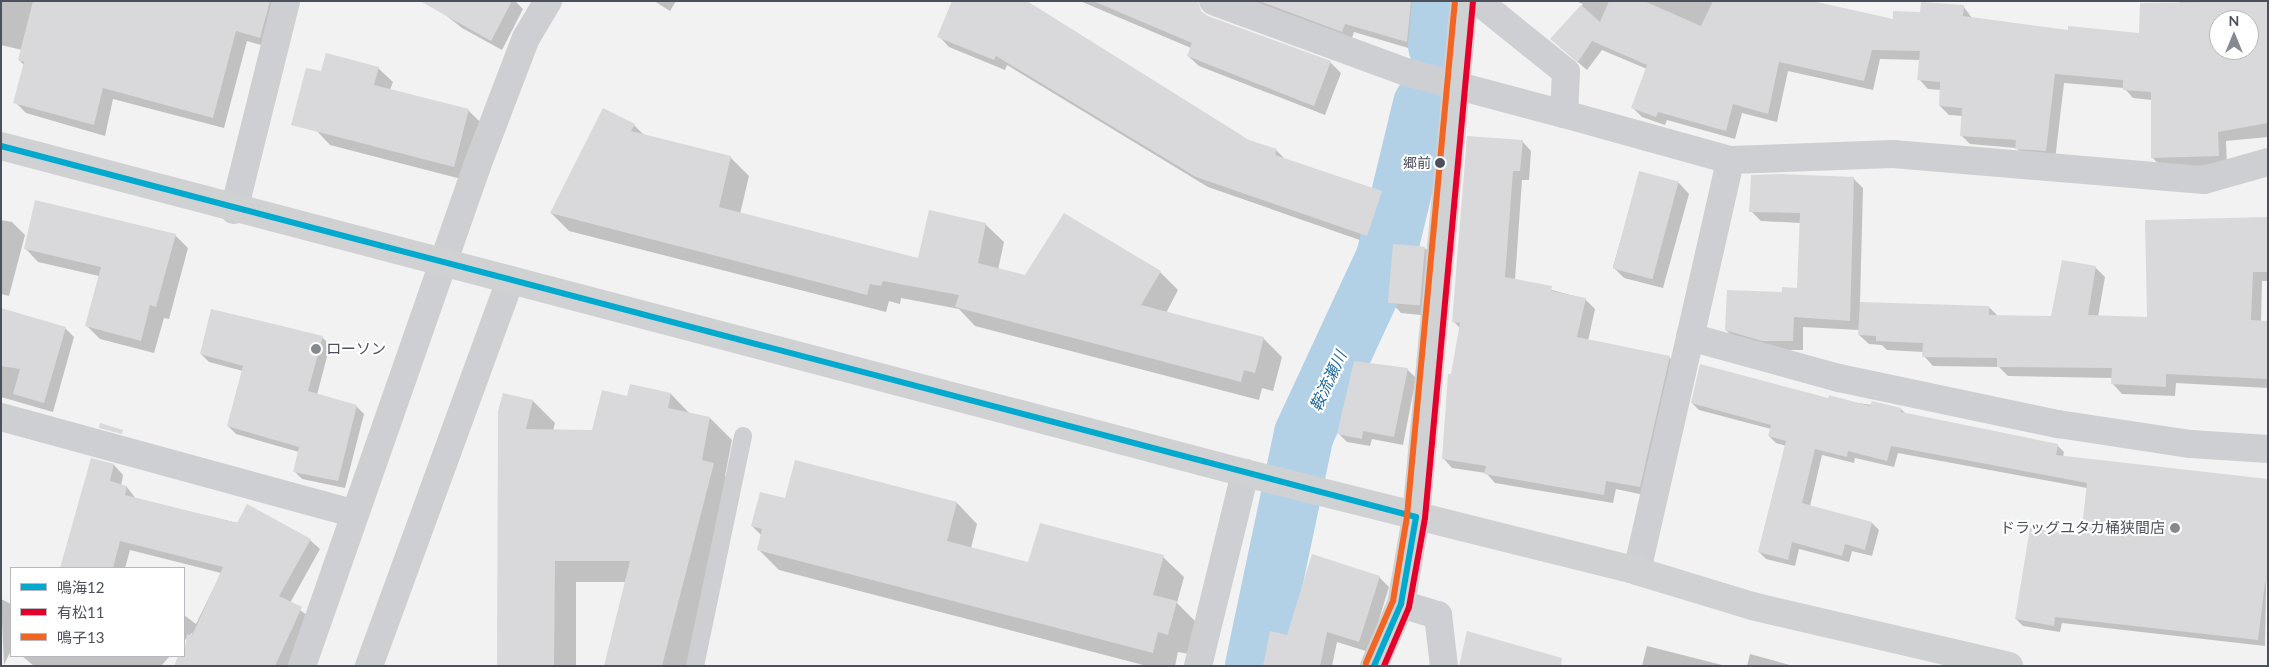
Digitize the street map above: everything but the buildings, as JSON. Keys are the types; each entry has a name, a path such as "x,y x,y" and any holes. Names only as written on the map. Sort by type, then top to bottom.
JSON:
{"street":[{"path":"234,210 286,1"},
{"path":"302,666 353,513 446,263 477,166 526,38 548,1"},
{"path":"1212,1 1406,72 1730,160 1893,154 2204,180 2268,162"},
{"path":"1374,666 1401,604 1416,517 1458,86 1464,1"},
{"path":"1478,1 1566,72 1564,114"},
{"path":"1,146 234,210 446,263 1245,473 1637,571 1752,606 2009,666"},
{"path":"1637,571 1730,160"},
{"path":"369,666 510,280"},
{"path":"1690,337 1839,378 2058,424 2191,444 2268,449"},
{"path":"1,417 353,513"},
{"path":"1198,666 1245,473"},
{"path":"1401,604 1438,615 1444,666"}],"lane":[{"path":"695,666 743,436"}],"waterway":[{"name":"鞍流瀬川","path":"1438,46 1442,1"},
{"name":"鞍流瀬川","path":"1255,666 1304,434 1386,257 1423,104"}],"transit line":[{"name":"鳴子13","path":"1366,663 1393,601 1407,516 1455,1"},
{"name":"有松11","path":"1384,666 1409,607 1425,518 1473,2"},
{"name":"鳴海12","path":"1,146 1416,517"},
{"name":"鳴海12","path":"1374,666 1401,604 1416,517"}],"place":[{"name":"郷前","path":"1440,163"},
{"name":"ローソン","path":"316,349"},
{"name":"ドラッグユタカ桶狭間店","path":"2175,528"}]}
